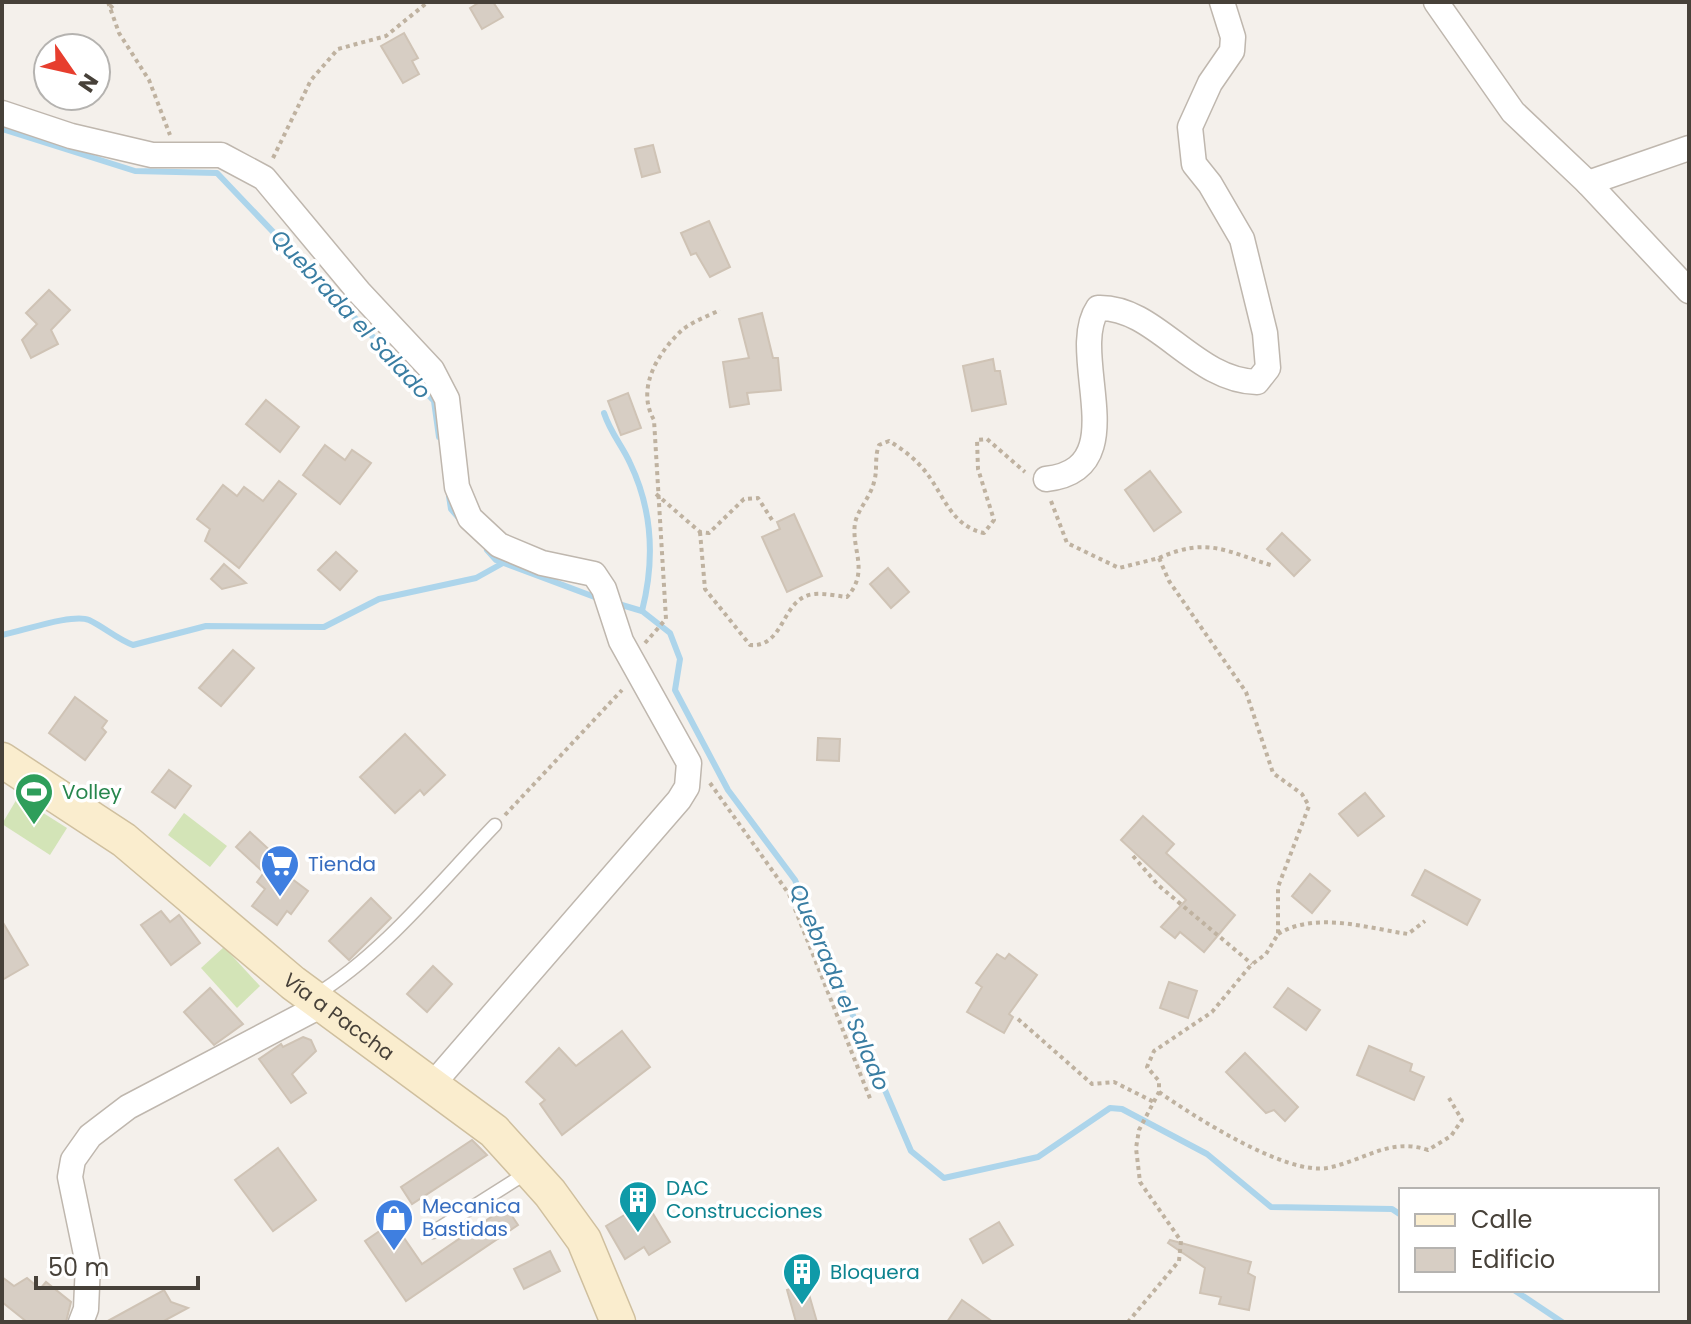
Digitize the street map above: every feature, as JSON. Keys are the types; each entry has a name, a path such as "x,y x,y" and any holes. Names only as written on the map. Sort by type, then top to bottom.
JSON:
{"main road":[{"name":"Vía a Paccha","path":"2,760 124,840 316,1001 494,1131 531,1170 584,1240 618,1322"}],"street":[{"path":"1046,479 1078,465 1092,446 1096,428 1088,337 1092,317 1098,308 1119,307 1217,373 1257,382 1268,368 1265,333 1242,239 1210,184 1194,164 1190,127 1210,83 1232,51 1233,37 1222,2"},
{"path":"1436,2 1513,112 1588,183 1689,291"},
{"path":"2,113 152,155 176,152 221,155 264,178 359,292 432,370 447,399 457,487 470,518 499,545 542,563 594,574 604,589 621,641 689,763 687,787 679,800 433,1084"},
{"path":"1588,183 1689,148"},
{"path":"81,1322 88,1287 88,1264 70,1177 73,1160 90,1136 128,1107 316,1001"}],"lane":[{"path":"316,1001 388,934 495,825"},
{"path":"433,1232 493,1191 531,1170"}],"path":[{"path":"117,2 109,5 119,33 149,80 176,152"},
{"path":"264,178 284,129 311,80 338,49 386,36 428,2"},
{"path":"651,636 666,619 656,494 654,420 646,406 648,376 682,330 720,310"},
{"path":"700,532 705,589 750,645 761,646 771,641 796,601 814,594 847,597 853,591 858,577 859,553 855,523 874,483 874,456 879,445 889,441 909,454 928,475 948,510 969,530 984,533 994,520 978,469 977,440 987,439 1025,472 1046,479 1054,517 1067,543 1119,568 1159,558 1186,546 1204,546 1274,566"},
{"path":"656,494 700,532 709,533 744,499 758,498 774,523"},
{"path":"1159,558 1169,581 1246,692 1273,773 1302,794 1309,806 1278,887 1278,934"},
{"path":"495,825 614,699 637,667"},
{"path":"689,763 701,769 789,894 871,1101"},
{"path":"1133,856 1158,885 1252,964"},
{"path":"1128,1322 1179,1261 1181,1241 1140,1182 1136,1148 1139,1130 1159,1092 1159,1081 1147,1067 1154,1051 1212,1012 1252,964 1266,954 1278,934 1291,926 1313,922 1408,934 1425,921"},
{"path":"1018,1019 1092,1084 1114,1082 1154,1102"},
{"path":"1159,1092 1240,1143 1295,1165 1324,1169 1391,1146 1413,1145 1428,1150 1451,1136 1462,1120 1449,1098"}],"green space":[{"name":"Volley","path":"18,797 67,828 50,855 2,824"},
{"name":"Volley","path":"184,813 227,846 210,867 168,835"},
{"path":"224,947 260,986 237,1008 201,968"}],"building":[{"path":"480,2 493,2 503,17 482,29 470,8"},
{"path":"404,33 418,58 412,61 419,74 403,83 381,46"},
{"path":"653,145 660,172 642,177 635,149"},
{"path":"709,221 730,267 710,277 696,253 691,255 681,233"},
{"path":"49,290 70,310 51,330 58,344 31,358 22,340 37,324 26,313"},
{"path":"762,313 773,358 778,358 781,390 747,393 749,404 730,407 723,362 749,358 739,319"},
{"path":"993,359 995,371 1000,371 1006,404 972,411 963,366"},
{"path":"628,393 641,428 621,435 608,401"},
{"path":"266,400 299,427 280,452 246,424"},
{"path":"325,445 345,460 352,450 371,463 340,504 303,475"},
{"path":"1150,471 1181,512 1154,531 1125,490"},
{"path":"279,481 296,494 239,568 205,541 210,529 197,519 223,485 237,496 244,487 263,501"},
{"path":"794,514 822,576 787,592 762,537 780,529 777,522"},
{"path":"1282,533 1310,560 1294,576 1267,549"},
{"path":"336,552 357,571 340,590 318,570"},
{"path":"224,564 246,583 222,589 211,579"},
{"path":"888,568 909,592 891,608 870,584"},
{"path":"233,650 254,668 221,706 199,688"},
{"path":"75,697 107,721 102,728 106,732 85,760 49,733"},
{"path":"405,734 445,775 424,795 420,790 395,813 360,777"},
{"path":"818,738 840,739 839,761 817,760"},
{"path":"169,770 191,786 175,808 152,792"},
{"path":"1365,793 1384,816 1358,836 1339,814"},
{"path":"1143,816 1174,844 1166,853 1235,915 1204,952 1180,932 1175,938 1161,927 1186,900 1121,840"},
{"path":"250,832 275,855 261,870 236,847"},
{"name":"Tienda","path":"271,863 308,891 291,914 287,911 277,925 252,906 265,889 257,882"},
{"path":"1425,870 1480,900 1467,925 1412,895"},
{"path":"1310,874 1330,891 1312,913 1292,896"},
{"name":"Tienda","path":"371,898 391,918 349,960 329,941"},
{"path":"161,911 170,922 179,915 200,943 171,965 141,925"},
{"path":"2,921 28,965 2,980"},
{"path":"997,954 1005,959 1009,954 1037,975 1009,1014 1013,1017 1004,1033 967,1012 982,987 976,983"},
{"path":"433,966 452,984 427,1012 407,994"},
{"path":"1169,982 1197,991 1188,1018 1160,1008"},
{"path":"210,988 243,1024 214,1045 184,1012"},
{"path":"1288,988 1320,1010 1306,1030 1274,1007"},
{"path":"622,1031 650,1067 562,1135 540,1104 545,1100 526,1082 559,1048 576,1066"},
{"path":"303,1037 311,1040 316,1051 292,1074 306,1093 291,1103 259,1059 281,1044 283,1047"},
{"path":"1369,1046 1412,1064 1410,1071 1424,1077 1414,1100 1357,1075"},
{"path":"1245,1053 1298,1107 1285,1121 1274,1110 1266,1113 1226,1072"},
{"path":"472,1140 487,1155 412,1204 401,1187"},
{"path":"278,1148 316,1200 273,1231 235,1180"},
{"name":"DAC Construcciones","path":"646,1202 670,1242 649,1255 644,1247 625,1259 606,1226"},
{"name":"Mecanica Bastidas","path":"506,1207 518,1225 406,1301 365,1241 393,1222 422,1264"},
{"path":"999,1222 1013,1245 983,1263 970,1239"},
{"path":"1170,1240 1251,1262 1248,1273 1255,1277 1249,1310 1219,1304 1221,1297 1200,1293 1205,1268 1168,1243"},
{"path":"550,1251 560,1271 524,1289 514,1269"},
{"path":"2,1277 14,1286 27,1278 40,1289 46,1282 71,1302 66,1322 27,1322 2,1302"},
{"name":"Bloquera","path":"806,1284 817,1322 796,1322 787,1290"},
{"path":"164,1290 171,1302 188,1308 162,1322 106,1322"},
{"path":"962,1300 993,1322 947,1322"}],"waterway":[{"name":"Quebrada el Salado","path":"2,129 135,171 217,173 434,401 439,437"},
{"path":"604,413 638,481 647,517 649,573 642,611"},
{"name":"Quebrada el Salado","path":"449,496 451,509 458,517"},
{"name":"Quebrada el Salado","path":"487,550 496,560 600,599"},
{"path":"2,635 82,618 133,645 206,626 324,627 379,599 476,578 503,563"},
{"name":"Quebrada el Salado","path":"615,603 642,611 670,633 680,659 675,690 728,790 795,880 911,1151 944,1178 1038,1157 1110,1108 1122,1109 1207,1154 1271,1207 1392,1209 1399,1214"},
{"name":"Quebrada el Salado","path":"1517,1292 1562,1322"}],"place":[{"name":"Volley","path":"34,826"},
{"name":"Tienda","path":"280,898"},
{"name":"DAC Construcciones","path":"638,1234"},
{"name":"Mecanica Bastidas","path":"394,1252"},
{"name":"Bloquera","path":"802,1306"}]}
